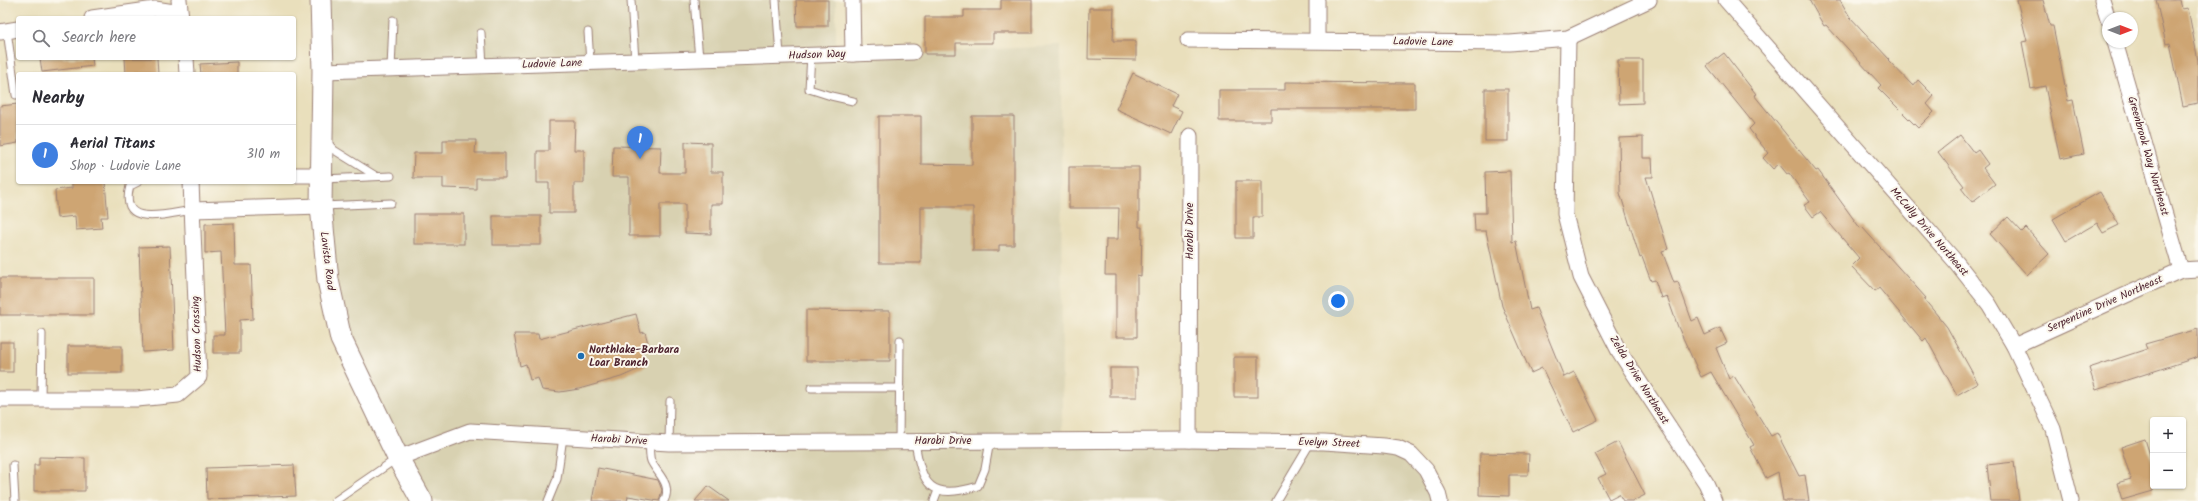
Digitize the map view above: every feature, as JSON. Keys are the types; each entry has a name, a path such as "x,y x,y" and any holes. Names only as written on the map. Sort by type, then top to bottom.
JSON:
{"main road":[{"name":"Lavista Road","path":"321,0 323,71 321,206 328,280 341,338 398,458 422,501"}],"street":[{"name":"Hudson Way","path":"852,0 853,54"},
{"path":"1317,0 1317,40"},
{"name":"Ladovie Lane","path":"1188,40 1317,40 1510,43 1568,38 1649,0"},
{"name":"McCully Drive Northeast","path":"1726,0 1956,262 1989,304 2014,346 2053,429 2071,501"},
{"path":"2102,0 2106,12"},
{"path":"106,16 155,9 180,10"},
{"name":"Zelda Drive Northeast","path":"1568,38 1565,214 1581,277 1619,351 1706,484 1714,501"},
{"name":"Greenbrook Way Northeast","path":"2117,48 2180,270"},
{"name":"Hudson Way","path":"780,56 913,52"},
{"name":"Ludovie Lane","path":"323,71 780,56"},
{"path":"186,60 187,72"},
{"name":"Harobi Drive","path":"398,458 470,431 669,443 1189,440 1190,136"},
{"path":"296,175 322,177"},
{"name":"Hudson Crossing","path":"0,399 137,399 178,395 199,377 192,184"},
{"path":"192,210 321,206"},
{"name":"Serpentine Drive Northeast","path":"2014,346 2180,270 2198,269"},
{"name":"Evelyn Street","path":"1189,440 1311,442 1398,448 1411,454 1426,470 1438,493 1440,501"}],"lane":[{"path":"631,0 635,61"},
{"path":"694,0 699,59"},
{"path":"776,0 780,56"},
{"path":"391,69 393,20"},
{"path":"8,31 16,95"},
{"path":"588,32 590,63"},
{"path":"481,33 483,66"},
{"path":"811,55 809,90 853,101"},
{"path":"322,136 334,150 376,176"},
{"path":"322,177 391,176"},
{"path":"134,184 130,186 127,196 130,208 138,215 146,216 192,210"},
{"path":"321,206 391,203"},
{"path":"41,399 42,334"},
{"path":"899,442 900,340"},
{"path":"810,388 900,388"},
{"path":"669,443 670,401"},
{"path":"548,501 557,478 563,437"},
{"path":"915,442 920,469 926,484 937,493 947,496 964,493 978,486 985,468 990,441"},
{"path":"649,442 651,460 663,477 667,496 664,501"},
{"path":"1276,501 1311,442"},
{"path":"335,501 398,458"},
{"path":"13,465 14,501"},
{"path":"934,501 937,493"}],"shaded area":[{"path":"317,0 836,0 836,56 1061,46 1062,435 1399,453 1442,495 1442,501 423,501 370,411 318,202"}],"building":[{"path":"796,0 828,0 828,26 797,26"},
{"path":"1001,0 1032,0 1032,33 993,33 993,43 956,43 956,54 925,54 925,17 964,17 964,10 1001,10"},
{"path":"1809,0 1840,0 1850,17 1913,86 1918,80 1934,96 1927,104 1934,112 1918,128 1878,88 1881,85 1826,25 1824,26"},
{"path":"2017,0 2043,0 2050,26 2053,26 2068,101 2073,100 2084,154 2060,159 2045,86 2031,89 2022,42 2027,41"},
{"path":"2156,0 2180,0 2182,9 2188,8 2198,61 2198,103 2183,106 2170,43 2166,44"},
{"path":"1089,8 1114,8 1113,41 1136,41 1136,60 1088,59"},
{"path":"1724,53 1756,94 1754,95 1816,171 1818,170 1860,228 1862,227 1926,298 1924,299 1947,327 1978,383 1957,395 1926,338 1923,341 1879,288 1875,291 1851,266 1859,258 1820,212 1813,217 1804,205 1810,202 1789,173 1787,174 1779,164 1773,169 1763,158 1768,153 1749,129 1754,124 1707,66"},
{"path":"40,60 92,60 93,66 42,72"},
{"path":"125,60 157,60 158,72 126,72"},
{"path":"1618,60 1643,60 1643,103 1619,104"},
{"path":"237,62 237,72 201,72 200,64"},
{"path":"1133,73 1177,94 1171,106 1182,111 1171,134 1116,109"},
{"path":"1285,82 1415,83 1415,109 1271,109 1271,121 1219,121 1219,90 1285,90"},
{"path":"1485,89 1508,89 1508,141 1485,141"},
{"path":"16,104 16,143 0,146 0,106"},
{"path":"879,116 921,116 921,164 972,165 972,116 1014,116 1014,245 999,245 999,251 973,251 973,207 921,207 921,263 879,263"},
{"path":"549,121 575,121 574,150 584,150 584,183 574,183 574,213 549,213 549,183 537,183 537,151 549,151"},
{"path":"1960,135 1974,153 1978,150 1988,164 1983,168 1995,184 1972,202 1961,188 1964,186 1938,152"},
{"path":"1643,137 1643,158 1652,158 1653,177 1646,177 1668,249 1662,251 1674,283 1678,282 1692,321 1698,318 1705,335 1720,328 1727,343 1716,348 1729,379 1734,376 1771,436 1777,433 1799,476 1805,475 1809,501 1783,501 1778,472 1766,478 1750,447 1754,445 1711,372 1701,377 1678,327 1667,296 1661,298 1655,280 1651,281 1642,257 1640,258 1620,193 1619,138"},
{"path":"443,140 476,140 475,153 505,153 505,178 476,178 476,189 443,188 443,178 413,178 414,153 443,153"},
{"path":"685,142 711,143 711,172 723,172 723,204 711,204 711,234 685,233 685,204 660,204 660,236 629,236 629,177 612,177 613,146 661,147 660,173 685,173"},
{"path":"1069,167 1139,167 1139,227 1142,227 1141,276 1137,275 1137,337 1116,337 1116,275 1105,275 1106,239 1118,239 1119,208 1069,208"},
{"path":"1510,171 1512,242 1516,241 1530,310 1536,308 1564,377 1574,372 1598,420 1573,432 1542,368 1531,373 1502,306 1486,231 1475,231 1474,213 1486,213 1485,172"},
{"path":"1236,181 1262,181 1262,217 1253,217 1253,238 1236,238"},
{"path":"72,184 105,184 108,217 101,217 102,228 76,230 75,216 57,218 55,190 72,188"},
{"path":"2100,192 2119,225 2103,233 2097,223 2066,241 2053,219"},
{"path":"414,214 464,214 464,244 414,244"},
{"path":"493,216 541,216 541,245 493,245"},
{"path":"2008,217 2022,232 2026,228 2049,254 2027,275 1990,234"},
{"path":"234,223 235,265 251,265 253,319 240,320 240,353 213,353 213,335 225,335 221,252 205,253 205,224"},
{"path":"170,246 174,350 143,352 139,247"},
{"path":"0,278 94,278 94,315 0,315"},
{"path":"806,310 890,311 890,361 806,361"},
{"name":"Northlake-Barbara Loar Branch","path":"636,314 641,333 645,332 649,347 642,349 646,366 621,377 579,389 560,392 542,390 538,378 530,380 526,364 520,366 514,334 538,334 539,339"},
{"path":"2198,329 2198,357 2096,390 2089,368 2147,349 2145,344"},
{"path":"0,342 13,342 13,372 0,372"},
{"path":"68,346 122,346 122,373 68,373"},
{"path":"1234,357 1258,357 1258,397 1234,397"},
{"path":"1110,368 1137,368 1137,397 1110,397"},
{"path":"2145,439 2150,455 2150,489 2153,489 2153,491 2122,500 2117,483 2131,479 2121,447"},
{"path":"1618,442 1645,495 1633,501 1623,501 1619,494 1609,499 1598,478 1606,474 1595,454"},
{"path":"1480,453 1529,454 1528,475 1509,475 1509,496 1479,495"},
{"path":"39,457 85,458 85,491 34,491 34,465 39,465"},
{"path":"2014,462 2019,501 1991,501 1987,465"},
{"path":"294,465 296,496 207,499 206,468"},
{"path":"598,468 658,480 662,490 659,501 628,496 627,501 592,501"},
{"path":"708,486 729,501 695,501"}],"place":[{"name":"Aerial Titans","path":"640,159"},
{"name":"Northlake-Barbara Loar Branch","path":"581,356"}]}
